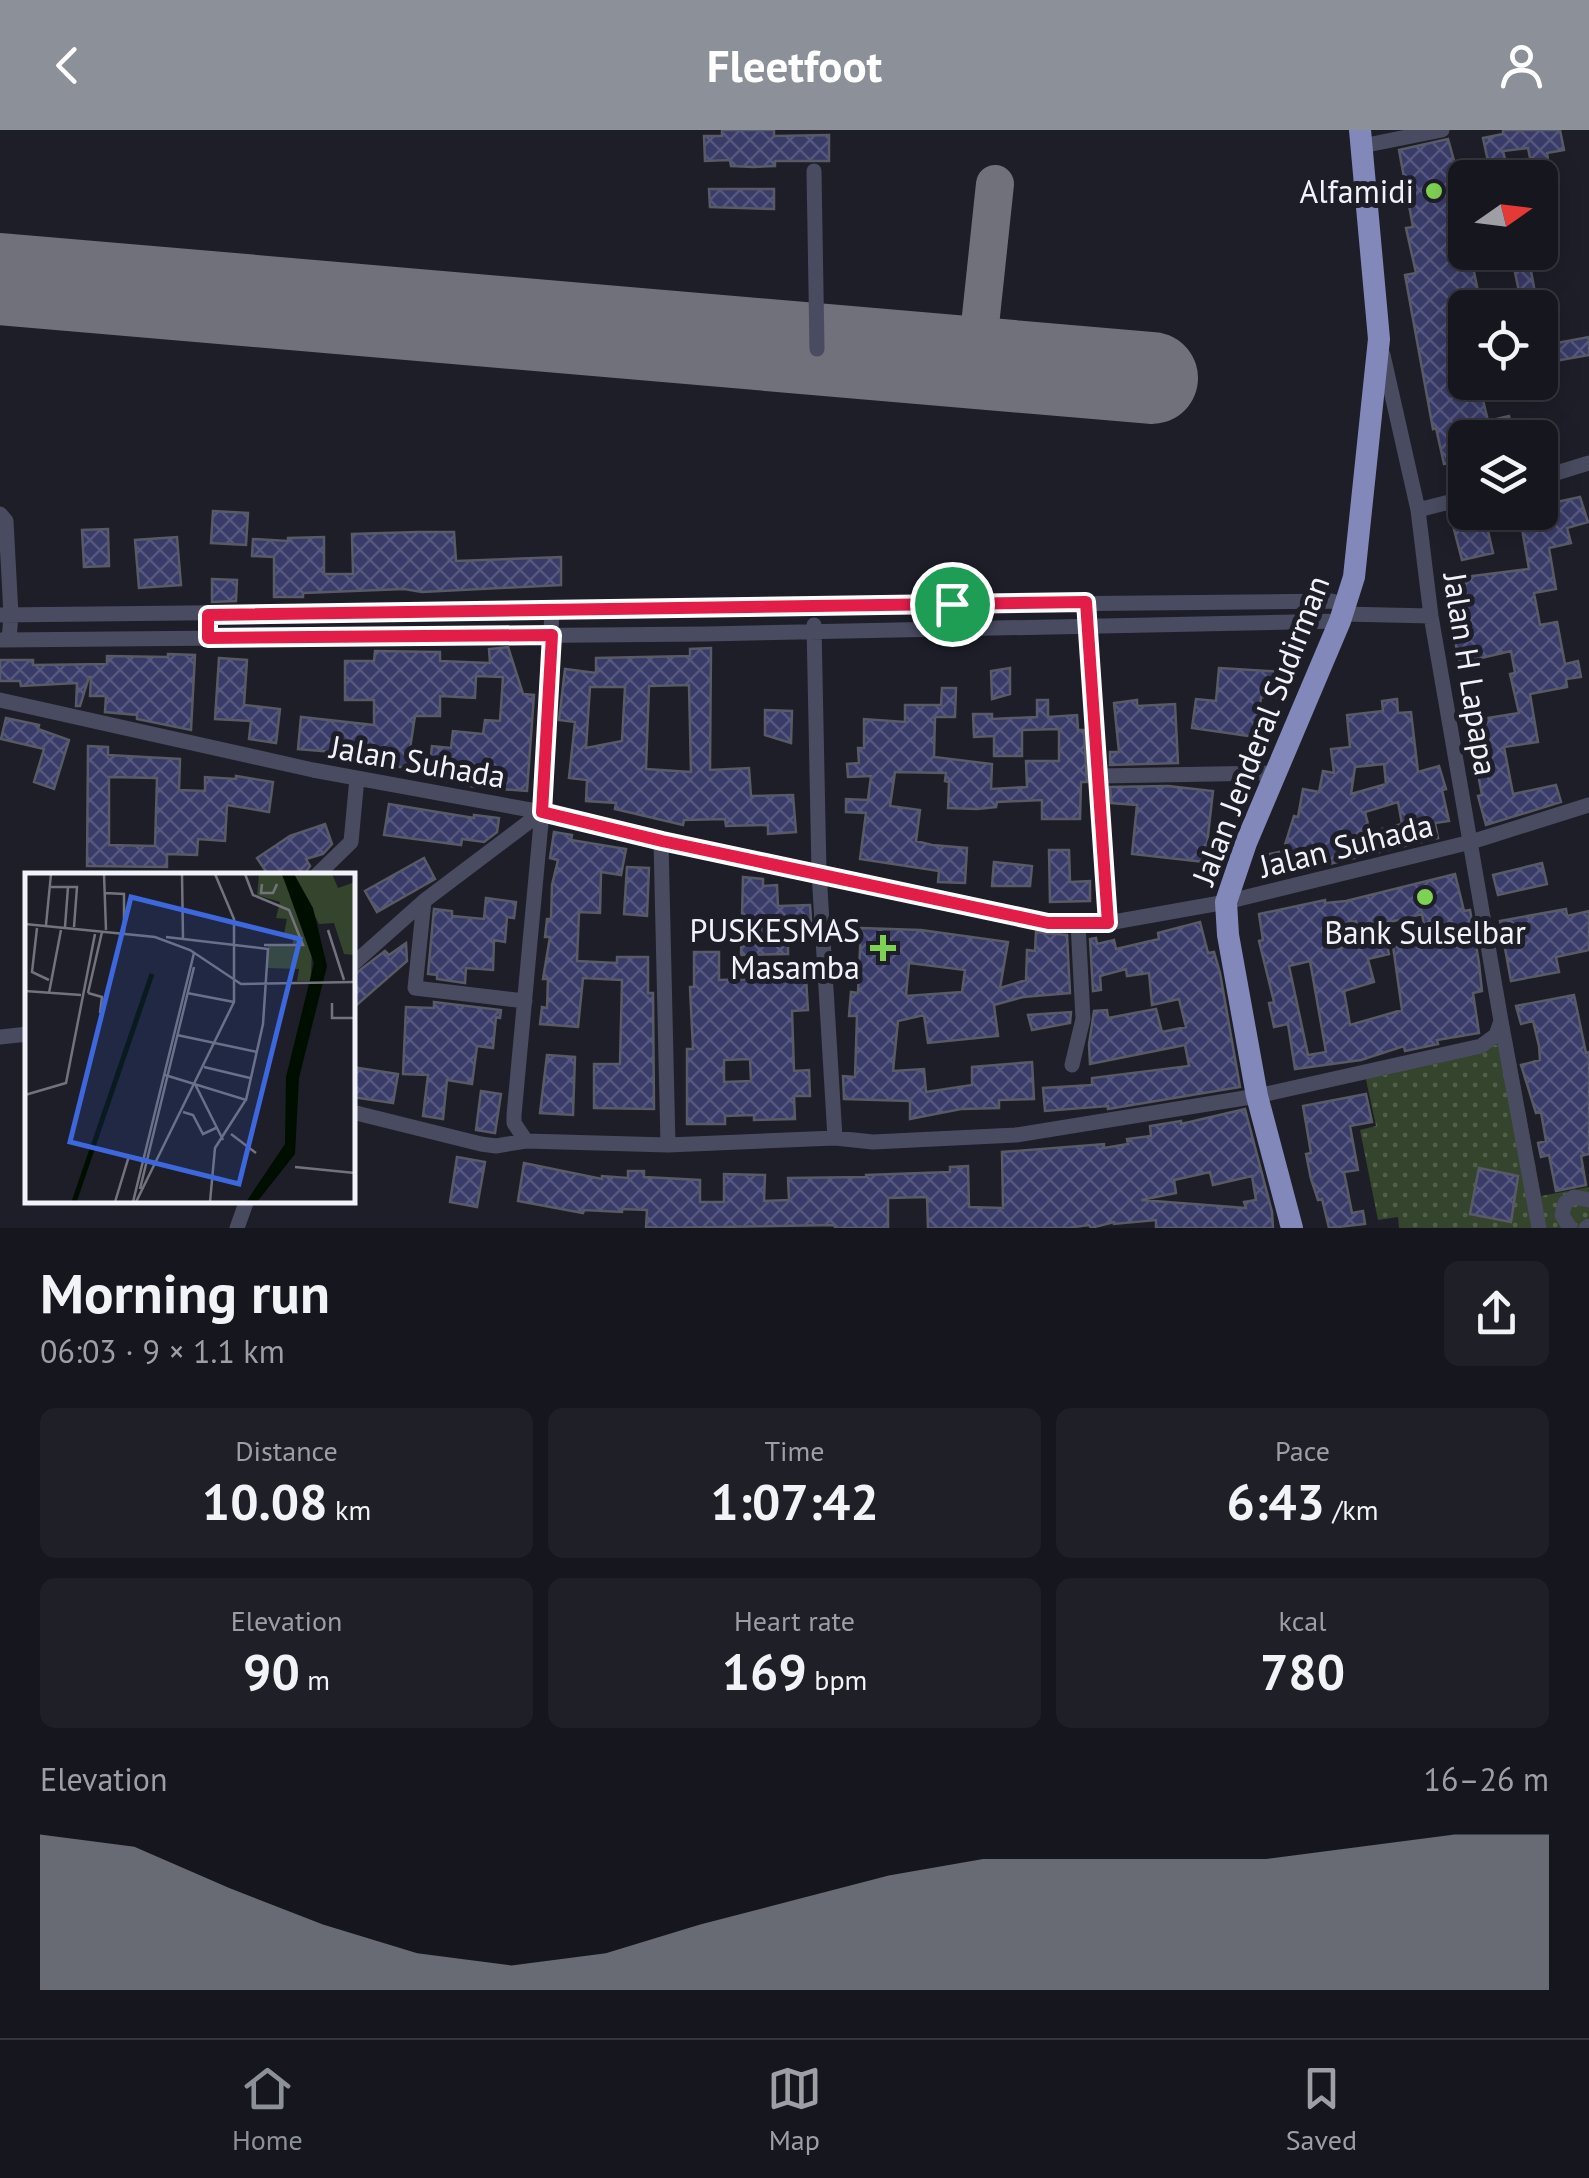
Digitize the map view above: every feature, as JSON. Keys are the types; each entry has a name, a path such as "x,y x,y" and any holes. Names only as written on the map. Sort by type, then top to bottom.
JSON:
{"highway":[{"name":"Jalan Jenderal Sudirman","path":"1292,1228 1257,1096 1228,935 1226,902 1246,843 1343,614 1354,577 1380,339 1361,138"}],"street":[{"path":"1361,138 1442,130"},
{"path":"814,172 816,349"},
{"name":"Jalan H Lapapa","path":"1380,339 1418,510 1431,616 1537,1222"},
{"path":"1558,473 1589,464"},
{"path":"1418,510 1448,502"},
{"path":"0,514 6,520 4,640 814,632 1090,626 1343,614 1431,616"},
{"path":"6,615 1332,600 1343,614"},
{"path":"1086,602 1108,923"},
{"path":"814,606 819,872 835,1138"},
{"path":"526,1142 514,1123 514,1115 542,812 552,610"},
{"path":"208,615 208,638"},
{"name":"Jalan Suhada","path":"0,700 356,778 542,812 1048,923 1108,923 1226,902 1472,842 1589,805"},
{"path":"1099,776 1276,773"},
{"path":"319,873 351,842 356,778"},
{"path":"355,962 424,901 542,812"},
{"path":"662,841 668,1145"},
{"path":"424,901 415,988 526,1002"},
{"path":"1072,1065 1082,1019 1078,923"},
{"path":"355,1113 496,1146 526,1142 668,1145 835,1138 873,1142 1016,1135 1257,1096 1481,1046 1496,1035 1501,1020"},
{"path":"0,1037 25,1034"},
{"path":"1537,1222 1562,1209 1569,1199 1588,1196"},
{"path":"237,1228 246,1203"},
{"path":"1562,1209 1564,1222 1570,1228"}],"green space":[{"path":"1512,1041 1541,1196 1589,1187 1589,1228 1399,1228 1398,1217 1378,1220 1360,1130 1376,1126 1365,1075"}],"building":[{"path":"722,130 774,130 774,136 829,135 829,161 775,161 775,166 753,167 731,166 730,160 705,161 704,136 722,136"},
{"path":"1503,130 1560,130 1564,150 1547,153 1548,160 1530,160 1528,148 1503,151 1505,160 1488,160 1483,138 1503,134"},
{"path":"1448,139 1454,160 1448,160 1448,270 1474,270 1478,290 1448,290 1448,400 1483,400 1488,420 1448,420 1448,463 1444,464 1436,428 1433,429 1405,275 1416,273 1406,228 1413,227 1399,150"},
{"path":"709,189 774,189 774,209 710,207"},
{"path":"1514,270 1531,270 1535,290 1519,290"},
{"path":"1589,337 1589,355 1558,360 1558,343"},
{"path":"1580,497 1588,522 1567,528 1571,543 1549,548 1556,589 1534,593 1540,625 1557,622 1565,664 1578,661 1581,677 1566,679 1567,687 1530,694 1538,742 1504,747 1513,794 1556,785 1561,802 1486,825 1478,796 1482,795 1477,769 1489,766 1481,719 1519,713 1510,674 1515,673 1511,651 1460,663 1455,641 1465,638 1460,617 1469,615 1464,577 1529,569 1522,530 1558,530 1558,502"},
{"path":"213,511 248,513 246,545 211,543"},
{"path":"108,529 109,566 84,567 82,530"},
{"path":"1454,530 1492,530 1488,531 1493,553 1462,560"},
{"path":"454,532 456,561 561,557 561,585 274,597 274,557 252,556 253,539 324,537 324,574 353,574 352,534"},
{"path":"177,537 181,585 139,588 135,540"},
{"path":"212,579 237,580 236,601 212,602"},
{"path":"508,647 523,694 534,695 527,791 475,787 447,781 448,774 429,772 432,746 451,748 453,731 483,734 485,720 500,721 503,677 476,676 475,698 440,696 440,716 415,716 407,768 345,758 346,753 298,749 301,717 374,725 374,700 345,700 345,661 374,661 375,651 440,652 440,661 490,663 489,649"},
{"path":"711,648 710,770 749,768 751,796 793,795 796,832 768,834 768,825 726,826 725,819 684,820 683,825 615,809 616,803 586,801 587,780 569,778 575,722 559,720 565,669 596,673 596,658 690,656 690,649","holes":["689,685 691,772 646,769 649,686","590,687 625,687 622,741 586,748"]},
{"path":"195,655 191,730 137,719 137,715 105,712 106,696 90,696 91,677 80,706 76,706 77,683 21,686 20,681 0,681 0,660 33,660 33,665 107,664 107,656"},
{"path":"219,658 247,660 244,705 280,709 276,743 249,739 251,721 215,719"},
{"path":"1010,668 1010,694 992,699 991,671"},
{"path":"1219,668 1285,672 1283,698 1261,697 1256,737 1192,728 1196,699 1216,701"},
{"path":"942,688 956,688 955,717 935,717 934,757 992,764 991,789 1027,787 1026,761 1059,761 1059,729 1022,730 1022,756 994,756 994,736 974,737 973,714 992,714 992,719 1037,717 1037,700 1048,700 1048,717 1077,715 1078,730 1084,730 1087,782 1081,782 1080,819 1042,819 1042,800 997,802 996,807 977,809 948,808 946,773 895,772 890,806 920,810 916,841 967,848 965,883 938,882 939,871 860,859 866,813 846,812 846,799 868,800 871,776 848,777 847,764 859,763 858,748 864,748 864,719 905,722 905,705 941,705"},
{"path":"1397,699 1398,713 1411,712 1418,772 1439,766 1449,821 1435,823 1438,838 1275,877 1270,854 1283,851 1294,816 1298,817 1303,789 1319,792 1323,771 1334,773 1331,749 1350,747 1347,715 1383,711 1382,701","holes":["1384,764 1386,784 1351,794 1355,767","1398,802 1402,824 1370,832 1365,812"]},
{"path":"1137,700 1137,706 1175,704 1178,763 1110,765 1110,752 1119,752 1114,703"},
{"path":"765,710 792,711 791,743 765,735"},
{"path":"6,718 39,725 38,729 69,740 54,789 34,782 44,749 1,739"},
{"path":"88,746 108,747 108,755 180,759 179,790 205,791 205,777 236,776 273,782 269,812 227,805 225,841 198,839 197,855 167,854 167,867 87,866","holes":["109,777 157,778 155,846 109,845"]},
{"path":"1168,786 1213,791 1205,862 1132,854 1137,805 1111,803 1110,787"},
{"path":"389,804 474,818 499,818 497,832 484,842 462,839 461,845 384,835"},
{"path":"325,824 332,844 323,854 306,859 310,866 305,873 267,873 257,858 290,836"},
{"path":"554,832 572,835 571,840 626,849 621,875 601,872 600,913 579,912 577,961 617,963 617,957 648,957 648,993 653,993 654,1109 594,1108 594,1064 620,1064 622,980 583,978 578,1027 540,1024 542,1007 547,1008 548,979 543,979 550,937 545,937 558,860 550,858"},
{"path":"1049,850 1069,850 1070,882 1090,881 1090,901 1050,902"},
{"path":"424,858 435,879 377,912 365,891"},
{"path":"994,862 1032,866 1030,886 992,886"},
{"path":"1542,863 1547,884 1498,895 1493,875"},
{"path":"627,867 649,868 647,916 624,914"},
{"path":"1455,874 1464,911 1470,910 1479,963 1482,991 1473,993 1479,1033 1437,1040 1438,1044 1405,1051 1404,1046 1361,1060 1295,1069 1288,1024 1274,1027 1269,1003 1274,1002 1259,941 1263,940 1259,914 1325,900 1346,901","holes":["1422,914 1427,940 1393,946 1402,1010 1350,1025 1344,991 1374,982 1368,959 1389,954 1382,924","1356,921 1361,942 1337,948 1332,927","1310,961 1326,1052 1308,1055 1289,966"]},
{"path":"743,877 763,879 763,886 777,885 778,906 810,905 811,921 788,921 788,954 741,955"},
{"path":"486,898 516,902 514,918 507,917 505,942 494,940 493,970 466,968 465,983 428,974 434,909 452,911 452,916 484,919"},
{"path":"1566,909 1567,916 1589,911 1589,950 1556,957 1559,972 1511,981 1500,921"},
{"path":"1200,922 1208,953 1214,952 1220,973 1240,1087 1108,1109 1045,1111 1043,1088 1092,1085 1092,1078 1189,1066 1185,1045 1090,1064 1094,1011 1107,1010 1108,1018 1156,1009 1162,1032 1186,1027 1179,999 1152,1005 1149,973 1127,976 1126,969 1100,976 1101,990 1093,991 1090,939 1096,938 1097,944 1114,940 1116,949 1159,939 1158,933"},
{"path":"861,928 921,930 1008,942 1000,988 1026,980 1027,950 1035,951 1036,932 1067,935 1070,993 1023,997 994,1005 998,1036 928,1043 924,1015 898,1021 893,1071 924,1069 926,1092 972,1085 972,1067 1032,1062 1034,1099 999,1100 999,1108 961,1109 910,1119 910,1101 844,1099 843,1076 855,1077 857,1016 849,1016 851,992 858,993","holes":["909,963 965,970 962,992 906,996"]},
{"path":"406,943 407,961 355,1006 355,974 385,951 389,955"},
{"path":"694,952 719,952 719,980 806,978 808,1010 792,1011 794,1071 809,1070 810,1096 794,1096 795,1119 725,1116 725,1124 687,1124 687,1049 693,1049 690,987 694,987","holes":["750,1059 751,1081 724,1082 724,1060"]},
{"path":"1574,995 1586,1053 1589,1052 1589,1154 1581,1156 1586,1185 1556,1191 1549,1155 1541,1157 1538,1143 1546,1141 1541,1112 1536,1113 1521,1065 1540,1060 1539,1046 1533,1021 1521,1024 1516,1006"},
{"path":"434,1002 501,1010 500,1018 496,1017 493,1048 477,1046 472,1084 447,1080 443,1119 423,1116 428,1075 403,1074 406,1007 434,1008"},
{"path":"1071,1012 1070,1023 1032,1030 1028,1015"},
{"path":"547,1055 575,1057 573,1115 540,1113"},
{"path":"355,1067 398,1074 393,1103 355,1097"},
{"path":"481,1091 501,1094 495,1133 476,1130"},
{"path":"1366,1094 1372,1122 1350,1126 1358,1170 1344,1172 1352,1213 1363,1211 1365,1224 1329,1228 1322,1199 1318,1200 1311,1179 1303,1106"},
{"path":"1245,1109 1273,1228 1156,1228 1156,1220 1114,1222 1091,1228 928,1228 927,1197 888,1198 888,1228 659,1228 646,1227 647,1210 583,1213 518,1201 524,1163 602,1179 628,1178 628,1171 644,1171 644,1177 700,1180 700,1202 724,1202 724,1174 765,1175 764,1201 789,1200 788,1178 950,1172 950,1167 968,1166 969,1207 1003,1208 1002,1152 1104,1144 1104,1148 1128,1144 1127,1139 1151,1136 1150,1126 1181,1124","holes":["1210,1172 1213,1185 1252,1176 1256,1200 1244,1202 1246,1208 1141,1200 1176,1193 1174,1180"]},
{"path":"457,1157 485,1162 477,1207 450,1202"},
{"path":"1479,1168 1518,1176 1511,1222 1470,1214"}],"taxiway":[{"path":"976,363 995,184"}],"runway":[{"path":"0,279 1152,378"}],"place":[{"name":"Alfamidi","path":"1434,191"},
{"name":"Bank Sulselbar","path":"1425,897"},
{"name":"PUSKESMAS Masamba","path":"883,948"}],"route":[{"path":"1086,602 1108,923 1048,923 542,812 552,635 208,638 208,615 952,604 1086,602"}]}
